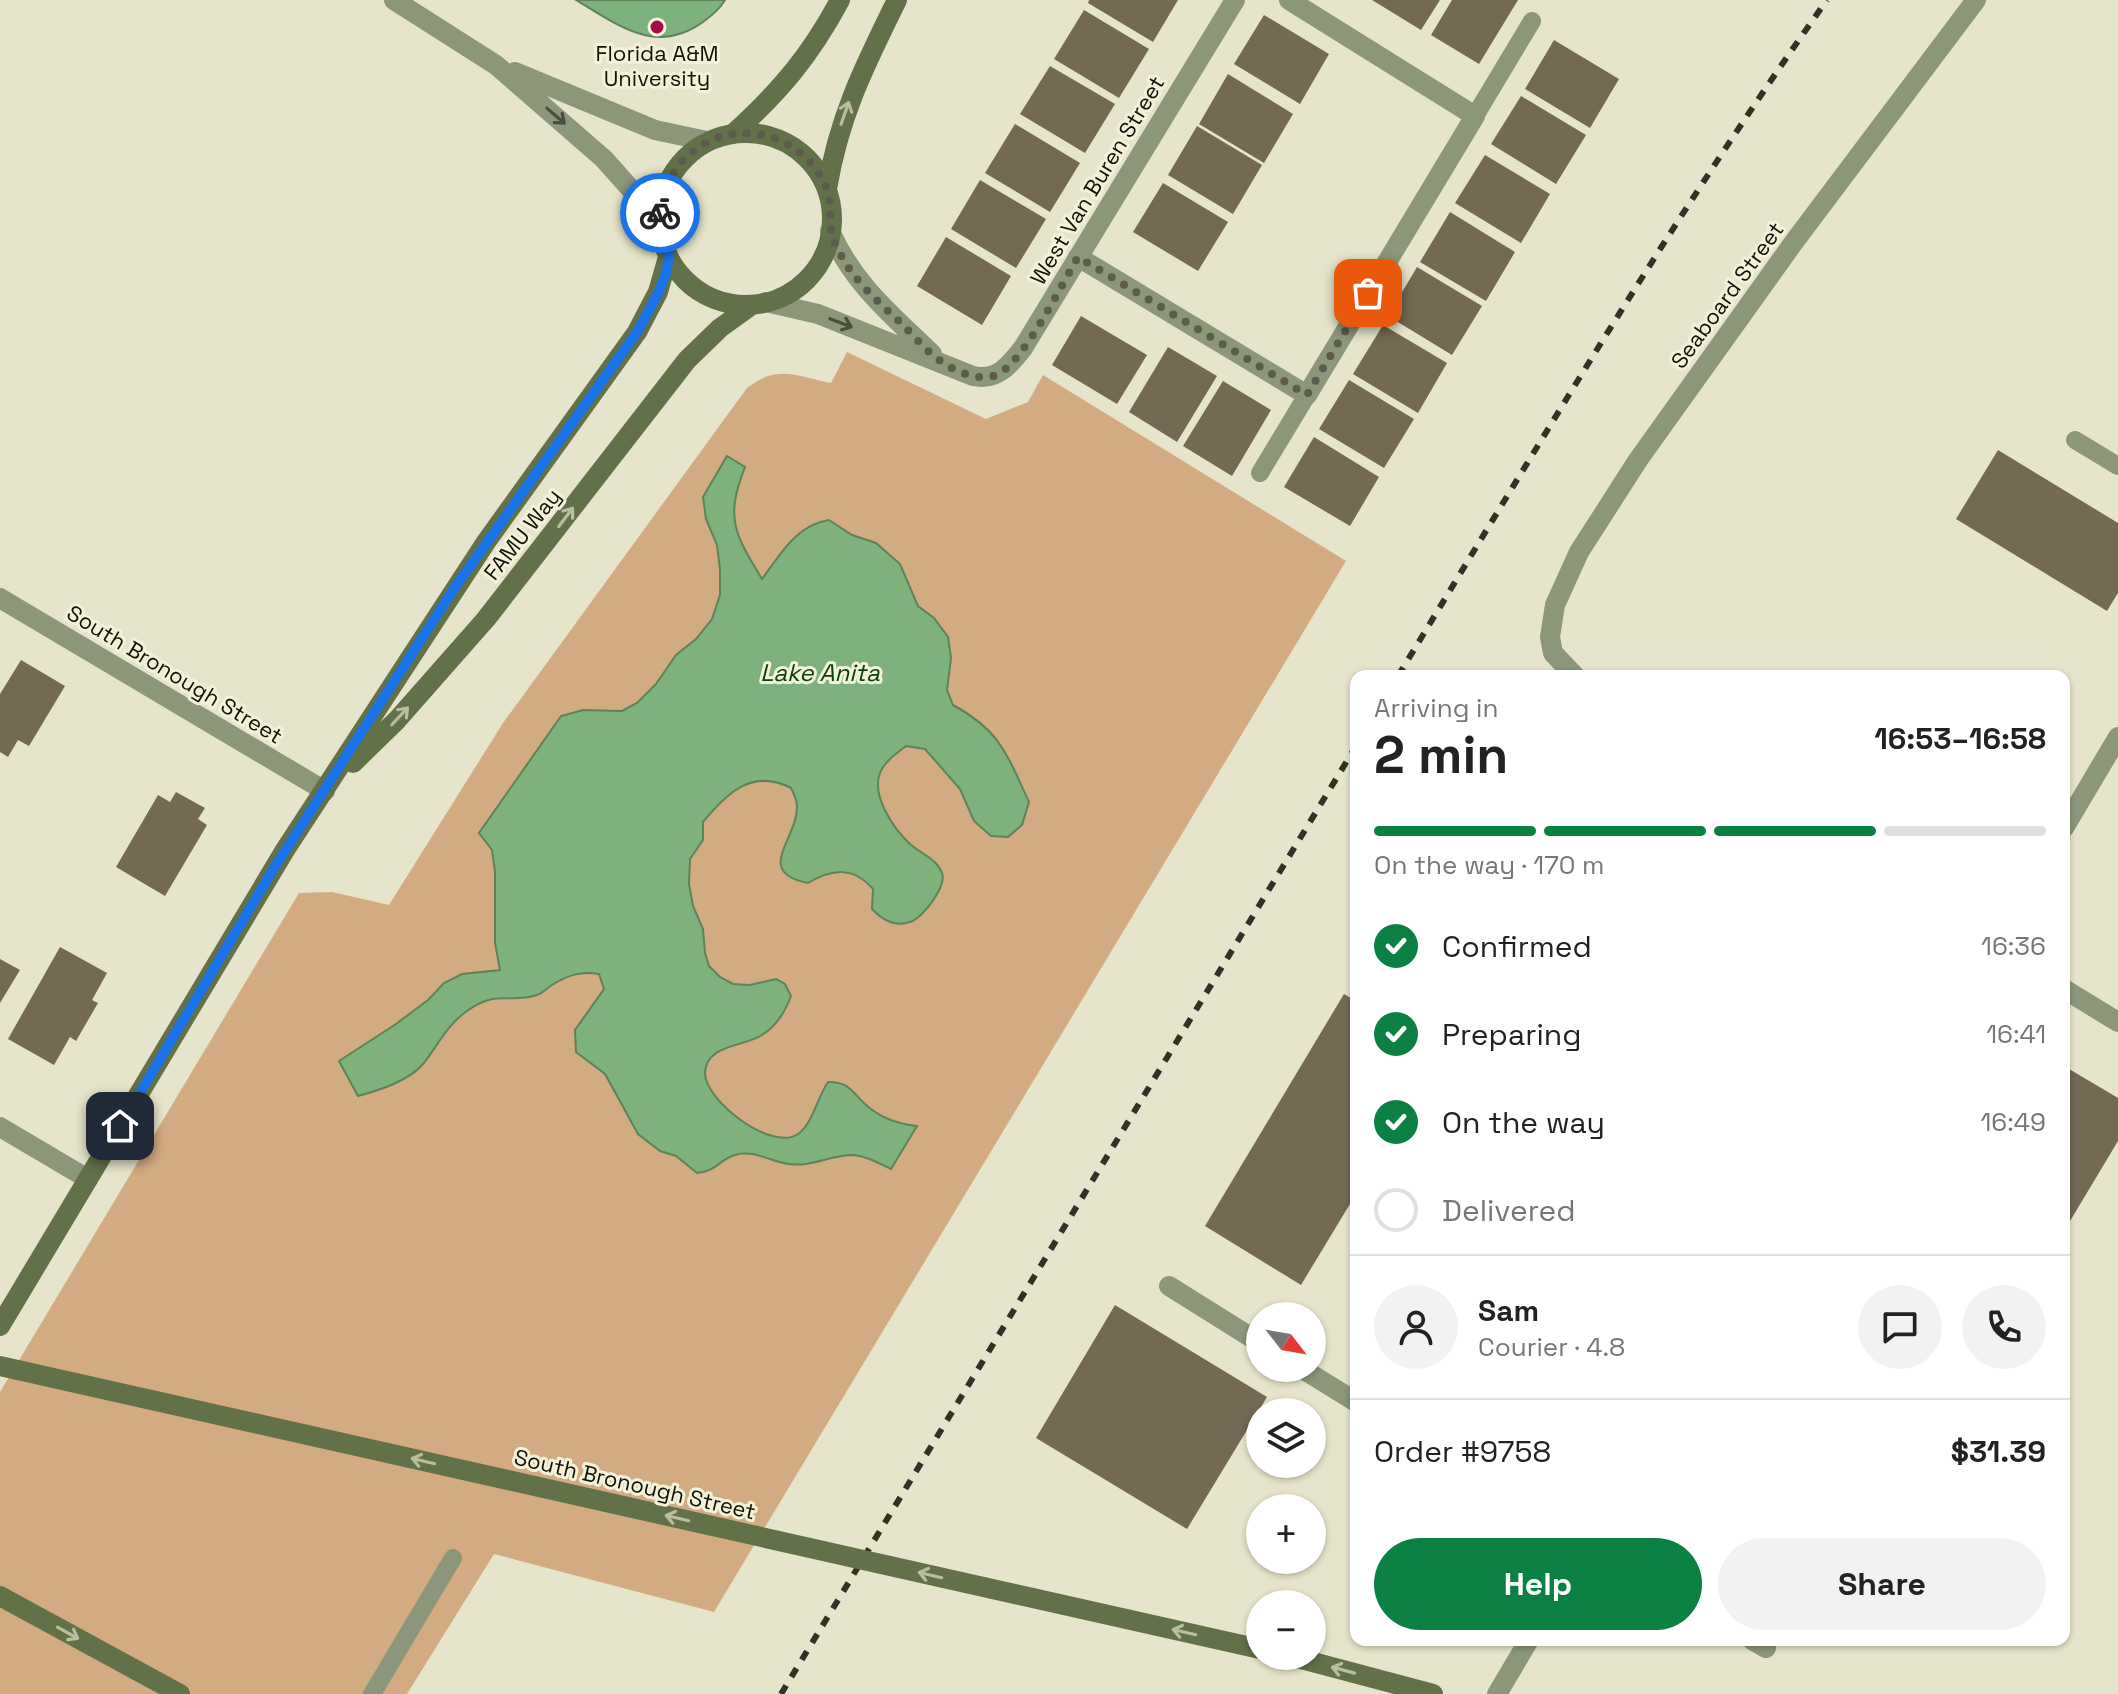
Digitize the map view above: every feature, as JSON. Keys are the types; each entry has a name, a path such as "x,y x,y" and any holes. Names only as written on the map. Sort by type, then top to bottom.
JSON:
{"street":[{"path":"394,0 496,65 593,148 659,221"},
{"name":"FAMU Way","path":"734,133 792,75 810,52 840,0"},
{"name":"FAMU Way","path":"325,791 397,720 486,619 687,360 720,328 759,303 782,296 809,277 819,263 830,231 827,189 847,104 897,0"},
{"name":"West Van Buren Street","path":"938,360 973,376 990,377 1007,367 1023,348 1235,0"},
{"path":"1078,257 1307,395 1475,116 1289,0"},
{"name":"Seaboard Street","path":"1569,670 1553,653 1550,637 1555,605 1579,552 1638,460 1794,242 1976,0"},
{"path":"496,65 628,121 680,137 707,141"},
{"name":"FAMU Way","path":"759,303 718,301 703,294 689,284 668,257 659,221 661,201 677,166 707,141 734,133 773,136 806,157 827,189"},
{"path":"830,231 840,254 863,287 938,360"},
{"name":"FAMU Way","path":"0,1326 263,887 486,542 637,332 658,292 668,257"},
{"path":"759,303 818,314 938,360"},
{"name":"South Bronough Street","path":"0,598 325,791"},
{"path":"2070,818 2118,737"},
{"path":"2070,997 2118,1022"},
{"path":"0,1127 88,1179"},
{"path":"1169,1286 1246,1334"},
{"name":"South Bronough Street","path":"0,1366 1246,1646"},
{"path":"1324,1382 1350,1398"},
{"path":"0,1596 180,1694"},
{"path":"1497,1694 1525,1646"},
{"path":"1326,1665 1433,1694"}],"lane":[{"path":"1475,116 1532,21"},
{"path":"1260,473 1307,395"},
{"path":"2075,440 2118,466"},
{"path":"372,1694 453,1558"}],"shaded area":[{"path":"847,352 986,419 1028,402 1043,375 1346,561 714,1612 494,1554 407,1694 0,1694 0,1392 299,893 332,892 389,905 503,723 747,388 778,374 831,383"}],"water":[{"path":"576,0 725,0 718,10 686,32 653,37 622,27"},
{"name":"Lake Anita","path":"727,456 745,467 734,513 739,537 762,579 798,535 817,523 829,520 852,535 876,543 900,564 918,606 934,618 948,637 951,658 947,690 953,705 982,725 1001,746 1029,802 1022,825 1008,837 991,836 974,821 960,789 925,749 906,746 891,758 880,773 881,802 897,830 936,864 943,879 927,908 910,922 899,924 889,922 872,909 873,889 858,876 834,873 808,883 792,878 783,871 782,853 796,818 797,804 791,788 777,783 752,782 731,793 703,822 703,840 690,859 689,884 693,906 703,929 709,966 733,984 750,985 776,979 785,984 791,996 780,1018 767,1031 719,1051 712,1057 705,1073 716,1097 757,1130 787,1138 803,1130 828,1082 835,1082 849,1088 883,1117 917,1126 891,1169 855,1155 797,1165 742,1154 697,1173 676,1156 660,1151 638,1134 605,1074 576,1052 575,1030 604,989 599,974 592,973 569,976 537,995 487,1000 477,1004 454,1022 418,1069 394,1084 358,1096 339,1061 396,1024 428,1000 444,983 462,974 500,970 495,943 492,850 479,833 561,716 583,710 622,711 637,703 656,684 676,655 696,639 712,619 720,595 720,570 717,545 706,519 703,497"}],"building":[{"path":"1089,0 1178,0 1153,42 1088,3"},
{"path":"1372,0 1440,0 1421,30"},
{"path":"1452,0 1518,0 1479,64 1431,35"},
{"path":"1084,10 1149,49 1119,98 1054,59"},
{"path":"1264,15 1329,54 1300,104 1234,64"},
{"path":"1554,40 1619,79 1590,128 1525,89"},
{"path":"1050,66 1115,104 1085,153 1020,114"},
{"path":"1228,74 1293,114 1264,163 1199,124"},
{"path":"1521,96 1586,135 1556,184 1491,144"},
{"path":"1015,124 1080,163 1050,212 985,173"},
{"path":"1197,126 1262,165 1233,214 1168,175"},
{"path":"1485,155 1550,194 1521,243 1455,203"},
{"path":"980,180 1046,219 1016,268 951,229"},
{"path":"1163,183 1228,222 1198,271 1133,232"},
{"path":"1450,212 1515,252 1486,301 1420,262"},
{"path":"946,237 1011,276 982,325 917,286"},
{"path":"1417,267 1482,306 1452,355 1388,316"},
{"path":"1081,316 1147,355 1117,404 1052,365"},
{"path":"1383,325 1447,363 1418,413 1353,374"},
{"path":"1168,347 1217,376 1177,442 1129,412"},
{"path":"1349,380 1414,419 1384,468 1319,429"},
{"path":"1223,381 1271,410 1232,476 1183,446"},
{"path":"1314,437 1379,477 1350,526 1284,487"},
{"path":"1998,450 2118,523 2118,593 2107,611 1956,519"},
{"path":"21,660 65,686 29,746 18,740 8,757 0,752 0,694"},
{"path":"176,792 205,808 198,819 207,825 165,896 116,867 158,795 170,802"},
{"path":"60,947 107,973 92,1000 98,1003 76,1041 70,1037 54,1065 8,1039"},
{"path":"0,959 20,970 0,1003"},
{"path":"1344,994 1350,998 1350,1204 1301,1285 1205,1226"},
{"path":"2070,1070 2118,1098 2118,1141 2070,1221"},
{"path":"1115,1305 1267,1397 1246,1398 1246,1432 1187,1529 1036,1438"}],"railway":[{"path":"1402,670 1660,250 1827,0"},
{"path":"781,1694 1350,756"}],"way so far":[{"path":"660,213 667,183 677,166 707,141 734,133 754,133 773,136 791,145 818,171 830,203 830,231 840,254 863,287 938,360 982,378 999,373 1015,359 1078,257 1307,395 1368,293"}],"place":[{"name":"Florida A&M University","path":"657,27"}],"route":[{"path":"120,1126 274,868 453,590 637,332 658,292 668,257 662,240 660,213"}]}
